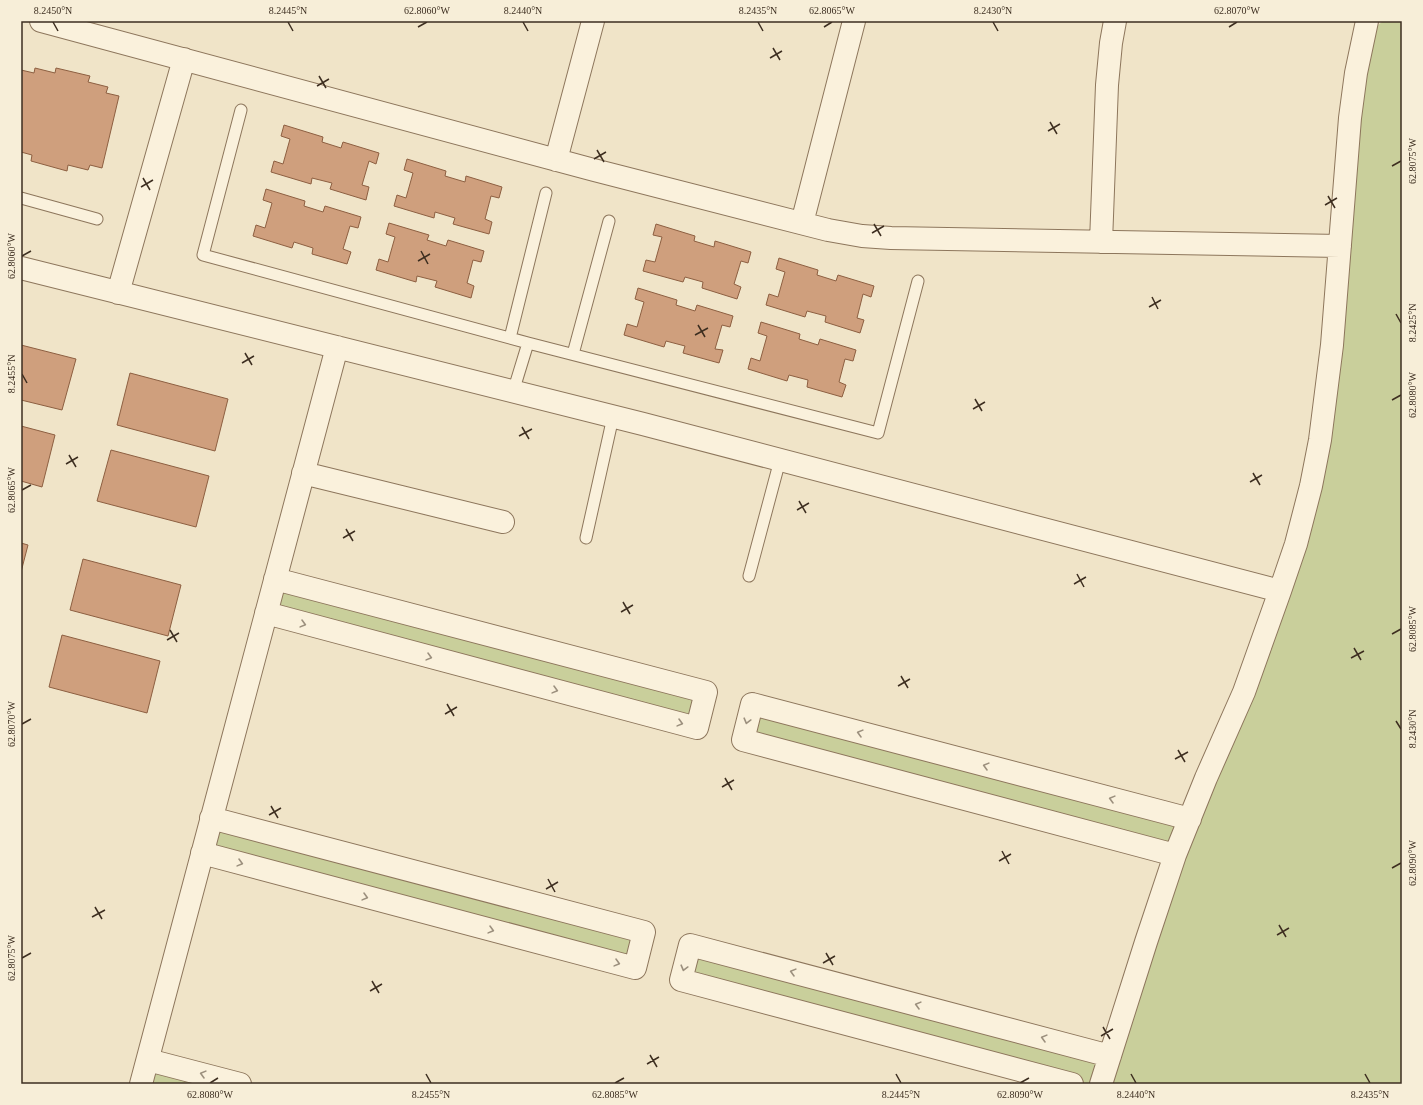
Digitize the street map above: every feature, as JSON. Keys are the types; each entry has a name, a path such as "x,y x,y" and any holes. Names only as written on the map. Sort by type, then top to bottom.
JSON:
{"street":[{"path":"41,21 556,160 828,230 862,236 891,238 1340,246"},
{"path":"556,160 593,21"},
{"path":"802,223 854,21"},
{"path":"1101,242 1107,85 1111,43 1115,21"},
{"path":"1101,1084 1175,855 1244,692 1296,544 1311,486 1320,440 1332,345 1350,118 1356,73 1367,21"},
{"path":"118,293 184,59"},
{"path":"21,268 613,417 1280,591"},
{"path":"141,1084 337,347"},
{"path":"303,473 503,522"},
{"path":"266,613 697,728 706,692 275,579"},
{"path":"1175,855 743,740 752,704 1190,820"},
{"path":"202,853 635,968 644,932 211,818"},
{"path":"1072,1084 681,980 690,944 1110,1056"},
{"path":"148,1060 240,1084"}],"lane":[{"path":"241,110 203,255 528,343 878,433 918,281"},
{"path":"510,338 546,193"},
{"path":"21,198 97,219"},
{"path":"573,354 609,222"},
{"path":"512,392 528,343"},
{"path":"586,538 613,417"},
{"path":"749,576 780,460"}],"green space":[{"path":"1383,21 1402,21 1402,1084 1072,1084 681,980 690,945 1110,1056 1175,855 743,740 752,704 1190,819 1296,545 1363,38"},
{"path":"275,579 706,692 697,728 266,613"},
{"path":"211,818 644,932 635,968 202,853"},
{"path":"148,1060 240,1084 141,1084"}],"building":[{"path":"35,68 55,73 56,68 90,76 88,82 108,87 106,93 119,96 102,168 90,165 88,170 68,165 67,171 31,161 32,155 21,152 21,70 34,73"},
{"path":"284,125 323,137 322,142 341,148 343,142 379,153 376,164 369,161 362,185 369,187 366,200 330,189 332,183 312,178 311,184 271,172 274,161 283,164 290,139 281,136"},
{"path":"407,159 446,171 445,176 465,182 466,176 502,187 499,198 491,196 485,219 492,222 489,234 453,224 455,218 435,212 434,218 394,206 397,195 406,198 413,173 404,170"},
{"path":"266,189 305,201 304,206 323,212 325,206 361,217 358,228 350,226 343,249 351,252 347,264 312,254 313,248 294,242 292,248 253,236 256,225 265,228 272,203 263,200"},
{"path":"389,223 429,235 427,240 446,246 448,240 484,251 481,262 473,260 467,283 474,286 471,298 435,287 437,281 417,276 416,282 376,270 379,259 388,262 395,237 386,234"},
{"path":"656,224 695,236 694,241 714,247 715,241 751,252 748,263 741,261 734,284 741,287 737,299 702,288 703,282 685,277 683,282 643,271 646,260 655,262 662,237 653,235"},
{"path":"779,258 818,270 817,275 836,281 838,275 874,286 871,297 863,294 857,318 864,320 860,333 825,322 826,316 807,311 805,317 766,305 769,294 778,297 785,272 776,269"},
{"path":"638,288 677,300 676,305 695,311 697,305 733,316 730,327 722,325 715,349 723,350 719,363 683,353 685,346 666,341 664,347 624,335 627,324 637,327 644,302 635,299"},
{"path":"761,322 800,334 799,339 818,345 820,339 856,350 853,361 845,359 839,382 846,385 842,397 807,387 808,380 789,375 787,381 748,369 751,358 760,361 767,336 758,333"},
{"path":"21,345 76,359 62,410 21,400"},
{"path":"130,373 228,399 215,451 117,425"},
{"path":"21,426 55,435 42,487 21,481"},
{"path":"111,450 209,476 196,527 97,501"},
{"path":"21,543 28,545 21,572"},
{"path":"83,559 181,585 168,636 70,610"},
{"path":"62,635 160,661 147,713 49,687"}]}
